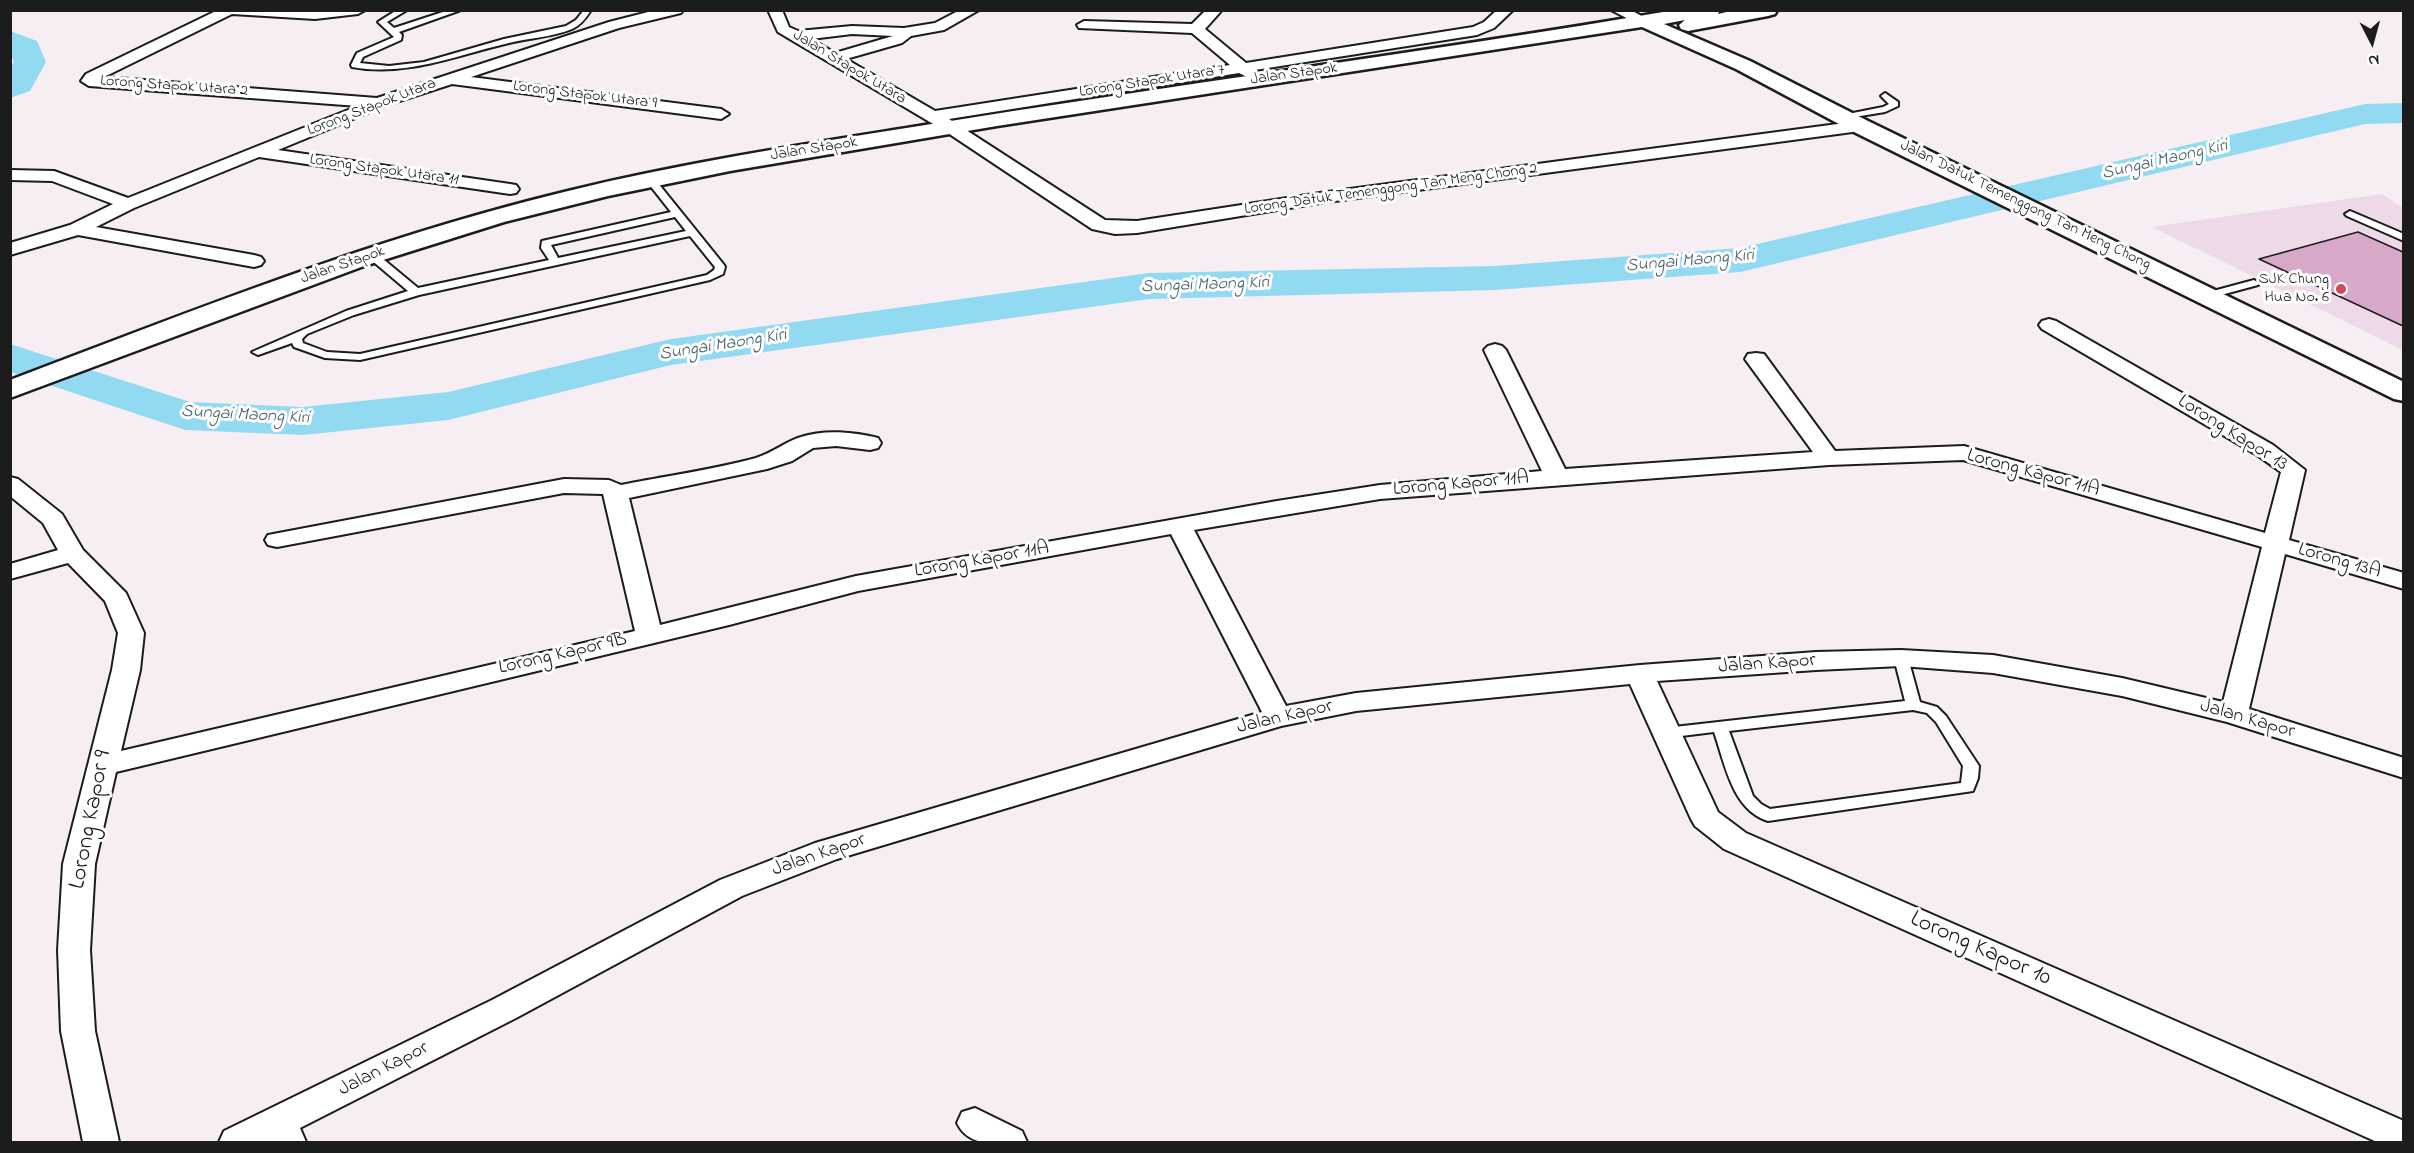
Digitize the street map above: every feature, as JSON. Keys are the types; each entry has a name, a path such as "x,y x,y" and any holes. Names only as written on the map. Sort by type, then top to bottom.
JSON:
{"main road":[{"path":"1564,39 1579,26 1585,10"},
{"path":"1564,39 1711,10"},
{"path":"1564,39 1582,42 1651,39 1736,16 1768,10"},
{"path":"1736,16 1724,26 1726,38 1743,65"},
{"path":"1645,22 1651,39"},
{"name":"Jalan Stapok","path":"10,390 178,325 373,256 473,224 650,179 943,122 1250,74 1333,75 1406,67 1564,39"},
{"path":"1564,39 1651,39"},
{"name":"Jalan Datuk Temenggong Tan Meng Chong","path":"1651,39 1719,54 1743,65 1851,121 2403,393"}],"street":[{"path":"230,10 315,15 358,10"},
{"name":"Lorong Stapok Utara 2","path":"230,10 92,77 89,81 381,102"},
{"name":"Lorong Stapok Utara","path":"10,249 77,229 128,204 381,102 614,25 676,10"},
{"name":"Jalan Stapok Utara","path":"775,10 783,29 943,122"},
{"path":"795,36 863,30 907,32 939,27 972,10"},
{"path":"1196,29 1215,10"},
{"name":"Lorong Stapok Utara 7","path":"1250,74 1477,31 1489,25 1506,10"},
{"path":"1618,10 1645,22"},
{"path":"1084,25 1196,29 1250,74"},
{"path":"834,58 897,40 907,32"},
{"name":"Lorong Stapok Utara 9","path":"448,79 721,114"},
{"name":"Lorong Datuk Temenggong Tan Meng Chong 2","path":"943,122 1099,225 1115,228 1137,227 1320,198 1851,121"},
{"name":"Lorong Stapok Utara 11","path":"258,152 510,189"},
{"path":"10,174 54,176 128,204"},
{"path":"77,229 254,261"},
{"name":"Lorong Kapor 13","path":"2049,325 2265,450 2293,470 2234,714"},
{"path":"1495,350 1557,477"},
{"path":"1756,359 1829,458"},
{"path":"277,540 564,486 609,487 616,493 759,464 784,456 807,442 836,439 870,443"},
{"name":"Lorong Kapor 11A","path":"649,635 856,584 1380,492 1829,458 1964,453 1981,456 2274,544"},
{"name":"Lorong Kapor 9","path":"10,484 53,519 73,554 117,598 131,633 126,670 79,864 74,950 78,1031 101,1143"},
{"name":"Lorong Kapor 9B","path":"103,765 649,635 616,493"},
{"path":"1180,527 1278,717"},
{"name":"Lorong 13A","path":"2274,544 2403,581"},
{"path":"10,572 73,554"},
{"name":"Jalan Kapor","path":"237,1143 284,1133 504,1009 731,888 826,851 1278,717 1356,702 1640,674 1816,661 1901,658 1993,664 2122,687 2234,714 2403,768"},
{"name":"Lorong Kapor 10","path":"1640,674 1706,819 1735,841 2403,1138"},
{"path":"975,1123 1009,1143"}],"lane":[{"path":"404,10 382,22 398,35 398,38 360,56 355,65 379,68 413,66 507,41 568,28 579,22 588,10"},
{"path":"393,31 458,10"},
{"path":"544,34 566,41"},
{"path":"1851,121 1894,104 1885,96"},
{"path":"296,338 298,345 326,355 360,357 710,277 719,272 720,267 650,179"},
{"path":"556,262 546,248 546,243 679,213"},
{"path":"2350,214 2403,238"},
{"path":"258,352 296,338 303,332 350,313 416,292 693,232"},
{"path":"373,256 416,292"},
{"path":"2206,296 2254,283"},
{"path":"1901,658 1913,705"},
{"path":"1665,733 1913,705 1932,710 1941,719 1971,766 1970,778 1967,787 1768,814 1755,808 1746,798 1720,728"}],"shaded area":[{"name":"SJK Chung Hua No. 6","path":"2382,194 2403,208 2403,350 2152,227"}],"building":[{"path":"2358,232 2403,252 2403,326 2259,259"}],"waterway":[{"path":"10,40 26,48 30,62 18,84 10,88"},
{"name":"Sungai Maong Kiri","path":"10,357 185,416 303,421 448,406 671,352 1149,286 1495,278 1740,260 2365,114 2404,113"}],"place":[{"name":"SJK Chung Hua No. 6","path":"2341,289"}]}
